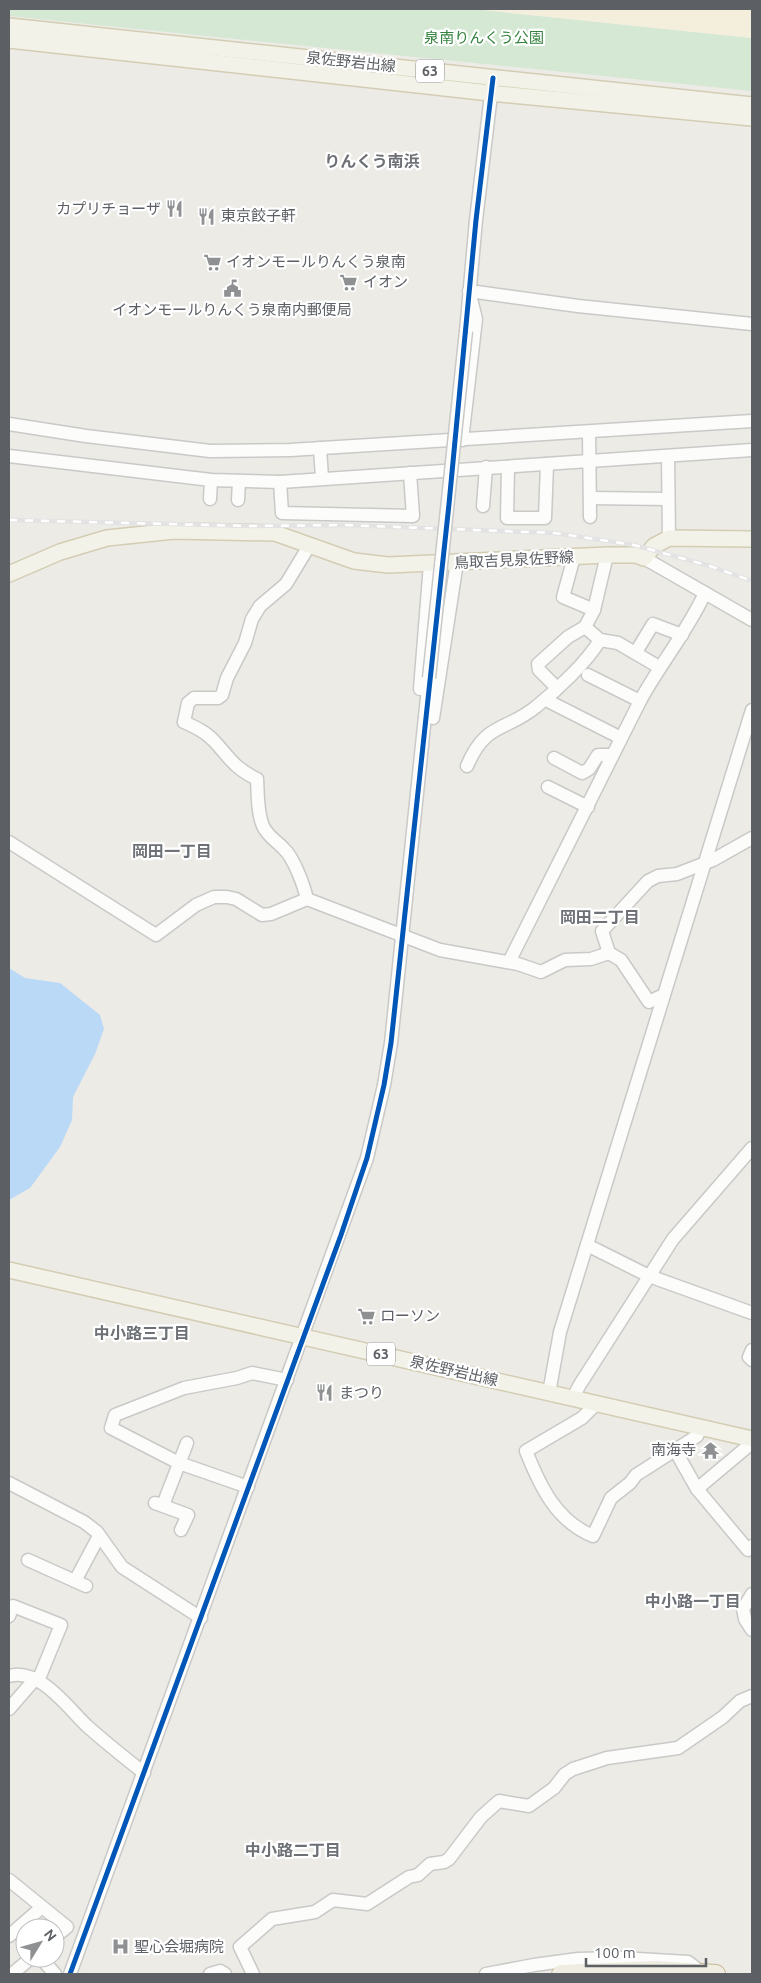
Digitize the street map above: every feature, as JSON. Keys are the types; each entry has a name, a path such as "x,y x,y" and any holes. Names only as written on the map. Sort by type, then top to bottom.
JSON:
{"highway":[{"path":"561,1974 627,1970 709,1974"}],"main road":[{"name":"泉佐野岩出線","path":"9,26 752,105"},
{"name":"泉佐野岩出線","path":"9,40 490,93 752,118"},
{"name":"鳥取吉見泉佐野線","path":"9,574 60,552 106,538 174,531 275,533 354,561 368,563 430,564 607,555 636,555 644,558"},
{"path":"644,558 654,546 668,538 752,539"},
{"name":"泉佐野岩出線","path":"9,1270 550,1392 701,1428 747,1443"}],"street":[{"path":"70,1974 341,1235 367,1158 377,1121 391,1043 493,78"},
{"path":"470,291 578,306 752,324"},
{"path":"462,440 476,319 470,291"},
{"path":"9,424 86,436 210,451 320,448 752,421"},
{"path":"589,432 590,517"},
{"path":"320,448 322,478"},
{"path":"9,456 211,480 280,482 752,450"},
{"path":"668,456 668,538"},
{"path":"508,467 507,518 545,518 547,464"},
{"path":"483,506 486,468"},
{"path":"280,482 282,513 413,516 410,473"},
{"path":"210,499 211,480"},
{"path":"238,500 239,481"},
{"path":"590,498 668,499"},
{"path":"307,899 303,881 285,850 274,842 263,827 257,779 243,772 226,757 214,740 200,729 184,722 188,704 194,698 218,698 222,695 226,678 245,643 252,619 260,606 286,584 309,546"},
{"path":"556,687 539,670 538,664 568,637 585,627 594,610 607,555"},
{"path":"574,557 563,597 594,610"},
{"path":"644,558 752,620"},
{"path":"421,764 429,744 457,562"},
{"path":"421,764 417,740 430,564"},
{"path":"509,962 640,701 659,667 682,635 705,593"},
{"path":"636,652 653,624 682,635"},
{"path":"585,627 600,640 618,642 659,667"},
{"path":"467,766 478,743 489,733 536,707 591,656 600,640"},
{"path":"588,675 640,701"},
{"path":"550,702 621,738"},
{"path":"550,1392 560,1332 752,710"},
{"path":"554,758 582,773 589,769 598,755 612,755"},
{"path":"548,787 588,807"},
{"path":"663,998 659,996 649,1002 621,960 609,953 602,931 648,881 658,876 677,874 722,856 752,838"},
{"path":"9,842 156,936 196,904 214,897 227,897 236,900 262,915 272,914 307,899 440,950 509,962 541,972 565,960 591,959 609,953"},
{"path":"573,1398 672,1238 752,1148"},
{"path":"587,1245 649,1276 752,1313"},
{"path":"752,1350 749,1357 752,1360"},
{"path":"248,1488 179,1463 112,1428 115,1415 184,1388 237,1378 252,1373 287,1380"},
{"path":"596,1404 582,1418 526,1451 551,1504 585,1534 593,1536 611,1498 630,1483 636,1475 697,1436 701,1428"},
{"path":"181,1530 188,1515 159,1504 187,1443"},
{"path":"697,1489 747,1443"},
{"path":"675,1450 697,1489 751,1552"},
{"path":"9,1482 84,1522 99,1536 122,1567 200,1618"},
{"path":"28,1560 81,1583 99,1536"},
{"path":"752,1594 742,1609 745,1619 752,1630"},
{"path":"9,1616 14,1606 61,1625 37,1680 9,1710"},
{"path":"9,1676 24,1674 37,1680 69,1705 86,1725 144,1773"},
{"path":"253,1974 240,1946 272,1919 314,1912 333,1900 367,1904 409,1877 418,1874 430,1864 444,1862 449,1859 481,1817 499,1800 529,1806 554,1788 565,1774 573,1770 607,1758 678,1748 703,1732 740,1701 752,1696"},
{"path":"10,1885 55,1918"},
{"path":"9,1936 41,1908"},
{"path":"486,1974 534,1965 621,1958 688,1962 709,1974"},
{"path":"210,1974 220,1971 225,1974"}],"green space":[{"name":"泉南りんくう公園","path":"9,9 473,9 752,38 752,91 9,16"}],"sand":[{"path":"473,9 752,9 752,38"}],"water":[{"path":"9,968 25,978 60,983 100,1015 104,1029 95,1054 73,1097 72,1120 60,1147 30,1188 9,1200"}],"railway":[{"path":"9,520 250,526 344,525 555,533 634,545 710,566 752,581"}],"cycle path":[{"path":"70,1974 341,1235 367,1158 384,1085 391,1043 449,504 476,220 493,78"}],"place":[{"name":"カプリチョーザ","path":"175,209"},
{"name":"東京餃子軒","path":"207,216"},
{"name":"イオンモールりんくう泉南","path":"212,262"},
{"name":"イオン","path":"349,282"},
{"name":"イオンモールりんくう泉南内郵便局","path":"232,289"},
{"name":"ローソン","path":"366,1316"},
{"name":"まつり","path":"325,1393"},
{"name":"南海寺","path":"710,1450"},
{"name":"聖心会堀病院","path":"120,1947"}],"district":[{"name":"りんくう南浜","path":"372,161"},
{"name":"岡田一丁目","path":"172,851"},
{"name":"岡田二丁目","path":"600,917"},
{"name":"中小路三丁目","path":"142,1333"},
{"name":"中小路一丁目","path":"693,1601"},
{"name":"中小路二丁目","path":"293,1850"}]}
